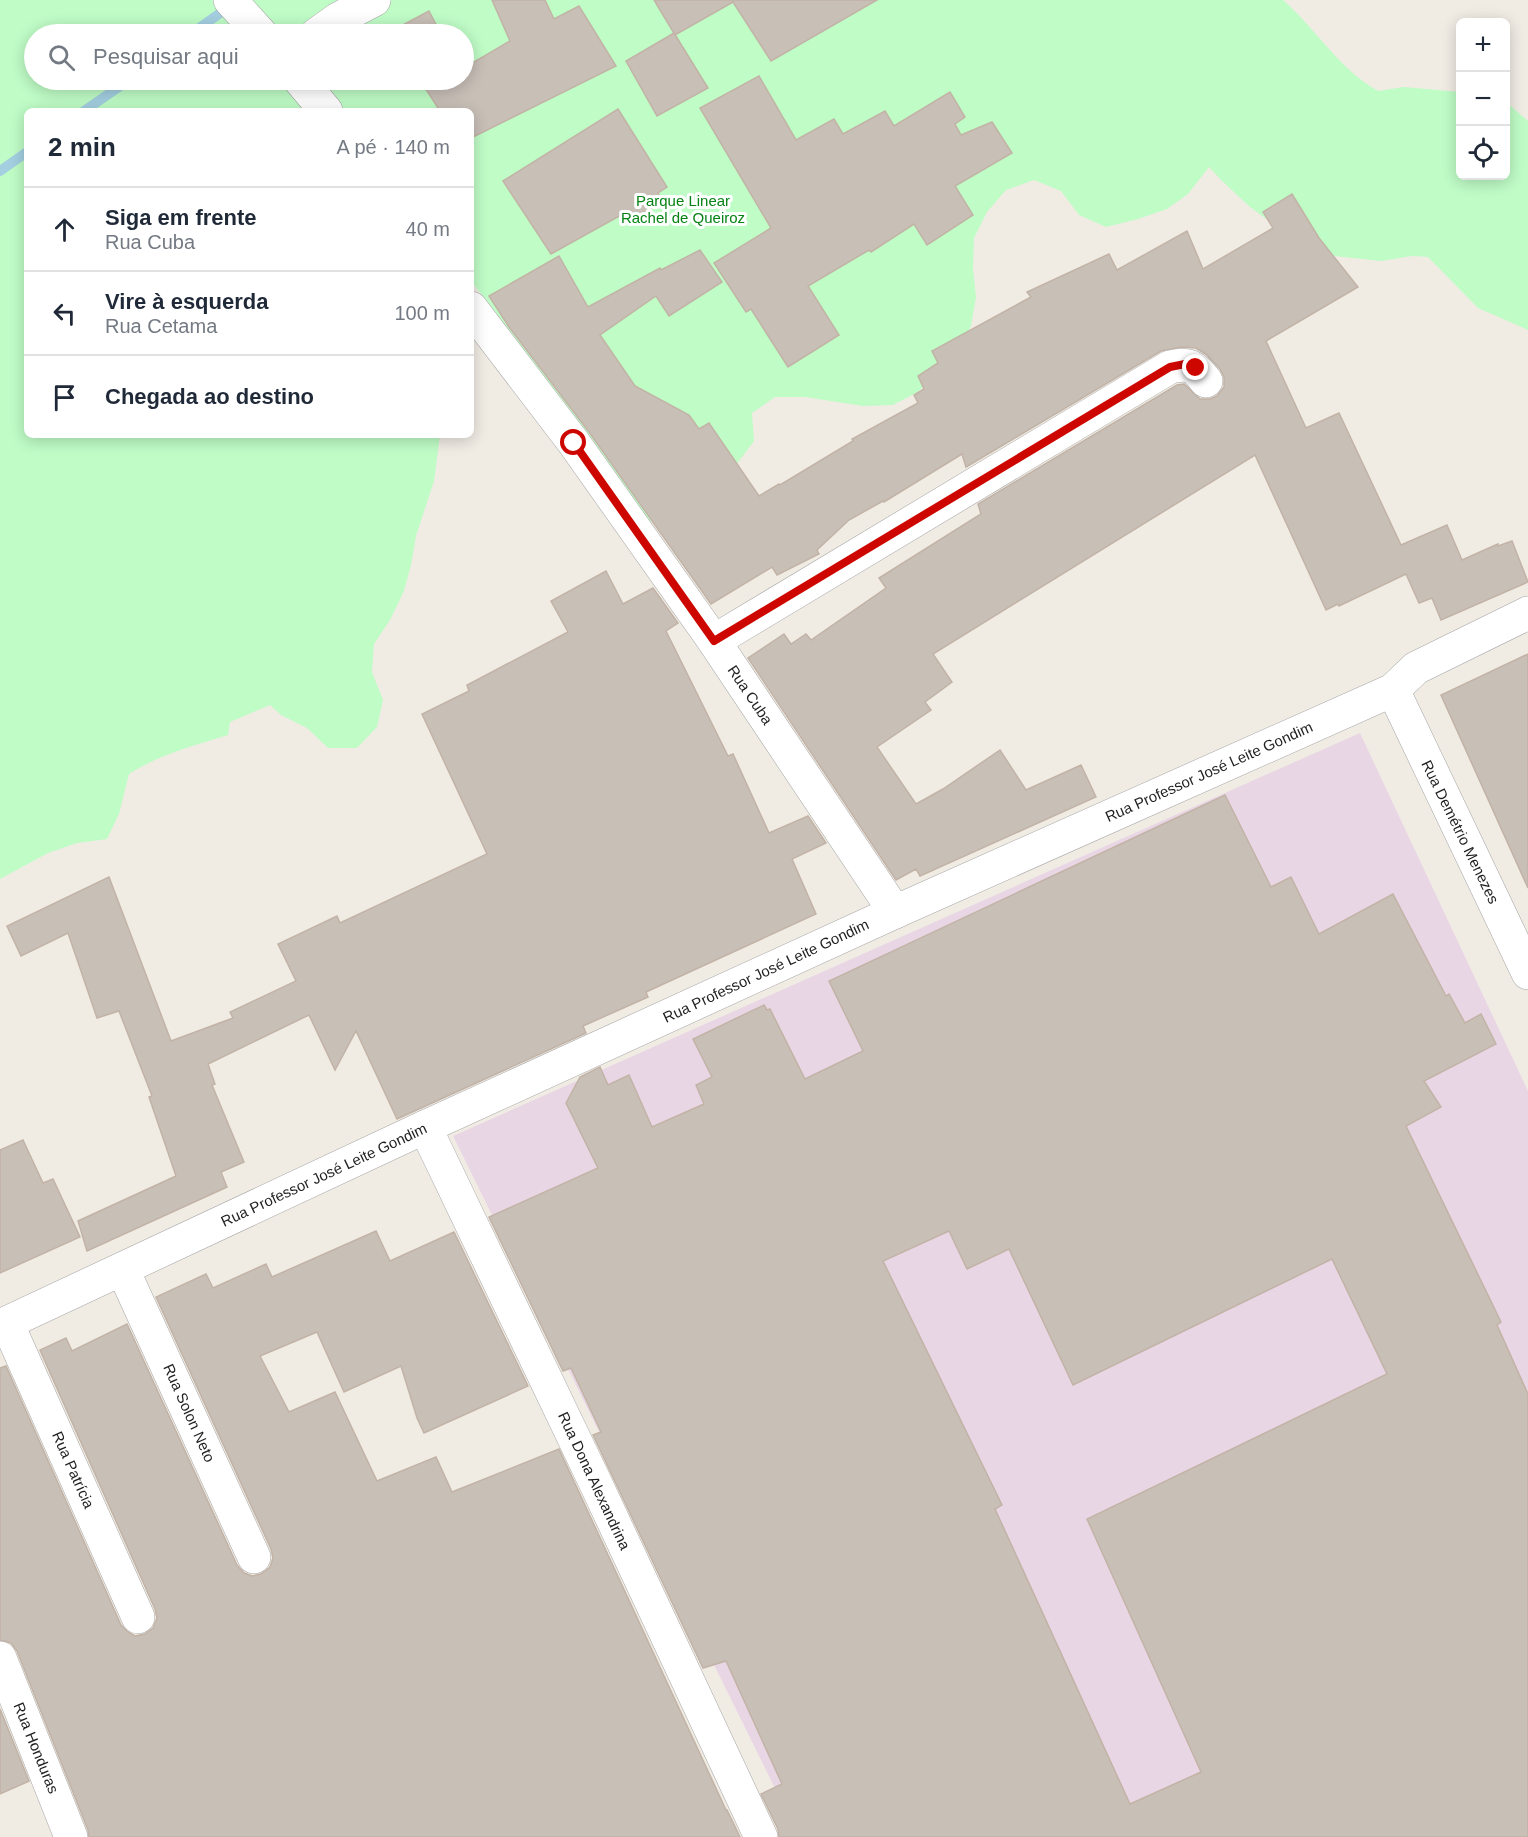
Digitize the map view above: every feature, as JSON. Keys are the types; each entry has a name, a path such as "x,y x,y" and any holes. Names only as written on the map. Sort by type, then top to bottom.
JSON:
{"street":[{"path":"230,0 252,24"},
{"path":"331,24 374,0"},
{"path":"308,90 323,108"},
{"name":"Rua Cuba","path":"474,312 574,443 714,641 895,912"},
{"path":"714,641 1170,367 1185,364 1196,368 1206,381"},
{"name":"Rua Professor José Leite Gondim","path":"4,1324 425,1127 895,912 1393,690 1416,668 1528,613"},
{"name":"Rua Demétrio Menezes","path":"1393,690 1528,973"},
{"name":"Rua Dona Alexandrina","path":"425,1127 762,1837"},
{"name":"Rua Solon Neto","path":"123,1270 254,1557"},
{"name":"Rua Patrícia","path":"4,1324 138,1617"},
{"name":"Rua Honduras","path":"0,1658 71,1837"}],"shaded area":[{"path":"1360,733 1528,1091 1528,1837 799,1837 453,1136"}],"green space":[{"name":"Parque Linear Rachel de Queiroz","path":"0,0 1283,0 1340,61 1378,91 1404,87 1456,92 1456,180 1510,180 1510,105 1528,121 1528,330 1478,308 1428,257 1412,256 1381,261 1325,255 1280,229 1250,207 1209,167 1188,194 1167,209 1106,227 1079,215 1061,191 1034,180 1006,190 987,212 974,238 973,269 976,297 971,326 958,351 918,392 893,405 863,406 805,397 775,397 752,413 754,441 736,465 653,491 650,533 474,285 474,108 24,108 24,438 440,438 434,481 416,536 404,591 390,620 374,644 372,672 383,700 377,727 357,748 328,748 307,728 281,715 270,705 230,722 228,735 165,756 129,774 119,814 107,839 77,843 48,853 0,879"}],"building":[{"path":"492,0 545,0 554,19 579,6 616,66 474,137 474,108 438,108 426,90 474,90 474,62 510,41"},
{"path":"654,0 877,0 771,61 733,2 675,35"},
{"path":"429,11 436,24 405,24"},
{"path":"674,33 708,88 657,116 626,61"},
{"path":"759,76 796,140 834,119 843,134 885,111 894,126 950,92 965,117 955,124 961,135 992,122 1012,153 955,186 973,215 927,245 914,224 871,252 869,250 808,286 839,335 788,367 751,309 746,312 714,263 771,228 700,108"},
{"path":"618,109 667,187 658,193 664,202 634,217 630,210 551,254 503,181"},
{"path":"1292,194 1319,238 1358,287 1266,341 1306,428 1339,413 1401,545 1447,525 1462,560 1498,544 1498,546 1512,541 1528,582 1441,620 1432,598 1419,603 1406,574 1326,610 1255,455 933,654 952,682 925,702 931,710 877,747 916,804 943,789 1000,750 1026,790 1081,765 1096,797 920,876 916,869 896,880 748,658 784,634 791,644 806,634 811,640 886,588 879,578 981,514 978,504 1177,385 1184,384 1200,399 1217,396 1224,387 1224,377 1220,369 1206,354 1196,348 1181,347 1161,351 966,467 962,454 884,502 849,520 817,550 819,554 777,575 772,567 711,604 589,432 509,327 489,296 559,256 588,307 660,268 661,270 700,250 722,282 669,316 656,296 600,335 635,386 689,415 699,429 709,423 759,496 853,441 852,439 918,403 914,395 924,389 918,376 938,363 932,351 1031,297 1027,292 1109,254 1117,270 1187,231 1203,269 1273,228 1263,212"},
{"path":"606,571 623,604 653,588 678,623 666,631 728,756 733,754 769,833 808,816 826,843 792,859 816,914 646,992 648,997 583,1026 586,1033 397,1119 356,1031 335,1070 309,1015 208,1064 215,1084 212,1085 244,1162 221,1172 227,1187 87,1251 78,1221 176,1176 149,1097 152,1096 119,1011 97,1018 68,933 21,956 7,926 109,877 171,1041 233,1018 230,1012 296,981 278,944 337,916 340,923 487,854 422,714 469,691 467,685 568,632 551,601"},
{"path":"1528,654 1528,888 1441,695"},
{"path":"1225,795 1271,887 1291,877 1319,934 1393,894 1446,996 1449,994 1465,1023 1481,1014 1496,1044 1424,1081 1441,1107 1406,1126 1501,1322 1497,1325 1528,1394 1528,1837 779,1837 778,1829 761,1794 782,1784 726,1661 703,1668 593,1435 601,1432 571,1368 563,1371 489,1217 598,1168 566,1103 580,1077 600,1067 608,1085 629,1075 652,1127 704,1104 696,1085 712,1077 693,1039 764,1005 767,1010 770,1009 805,1079 863,1051 829,981","holes":["949,1231 967,1269 1009,1249 1073,1385 1332,1259 1387,1374 1087,1519 1201,1772 1130,1804 995,1509 1002,1505 883,1261"]},
{"path":"23,1140 43,1183 53,1179 80,1237 0,1273 0,1150"},
{"path":"376,1231 390,1261 454,1232 528,1386 424,1433 401,1366 344,1392 317,1332 260,1356 289,1412 335,1392 377,1481 436,1457 452,1492 559,1449 740,1837 89,1837 17,1651 11,1643 0,1640 0,1368 6,1366 121,1625 135,1636 145,1634 153,1628 157,1618 155,1609 40,1350 66,1338 72,1351 127,1324 237,1565 244,1573 252,1576 261,1574 270,1567 273,1558 271,1549 156,1297 206,1274 213,1288 266,1264 272,1277"},
{"path":"0,1709 29,1781 0,1794"}],"waterway":[{"path":"205,24 230,6"},
{"path":"88,108 114,90"},
{"path":"0,171 24,154"}],"route":[{"path":"574,443 714,641 1170,367 1185,364 1196,368"}]}
